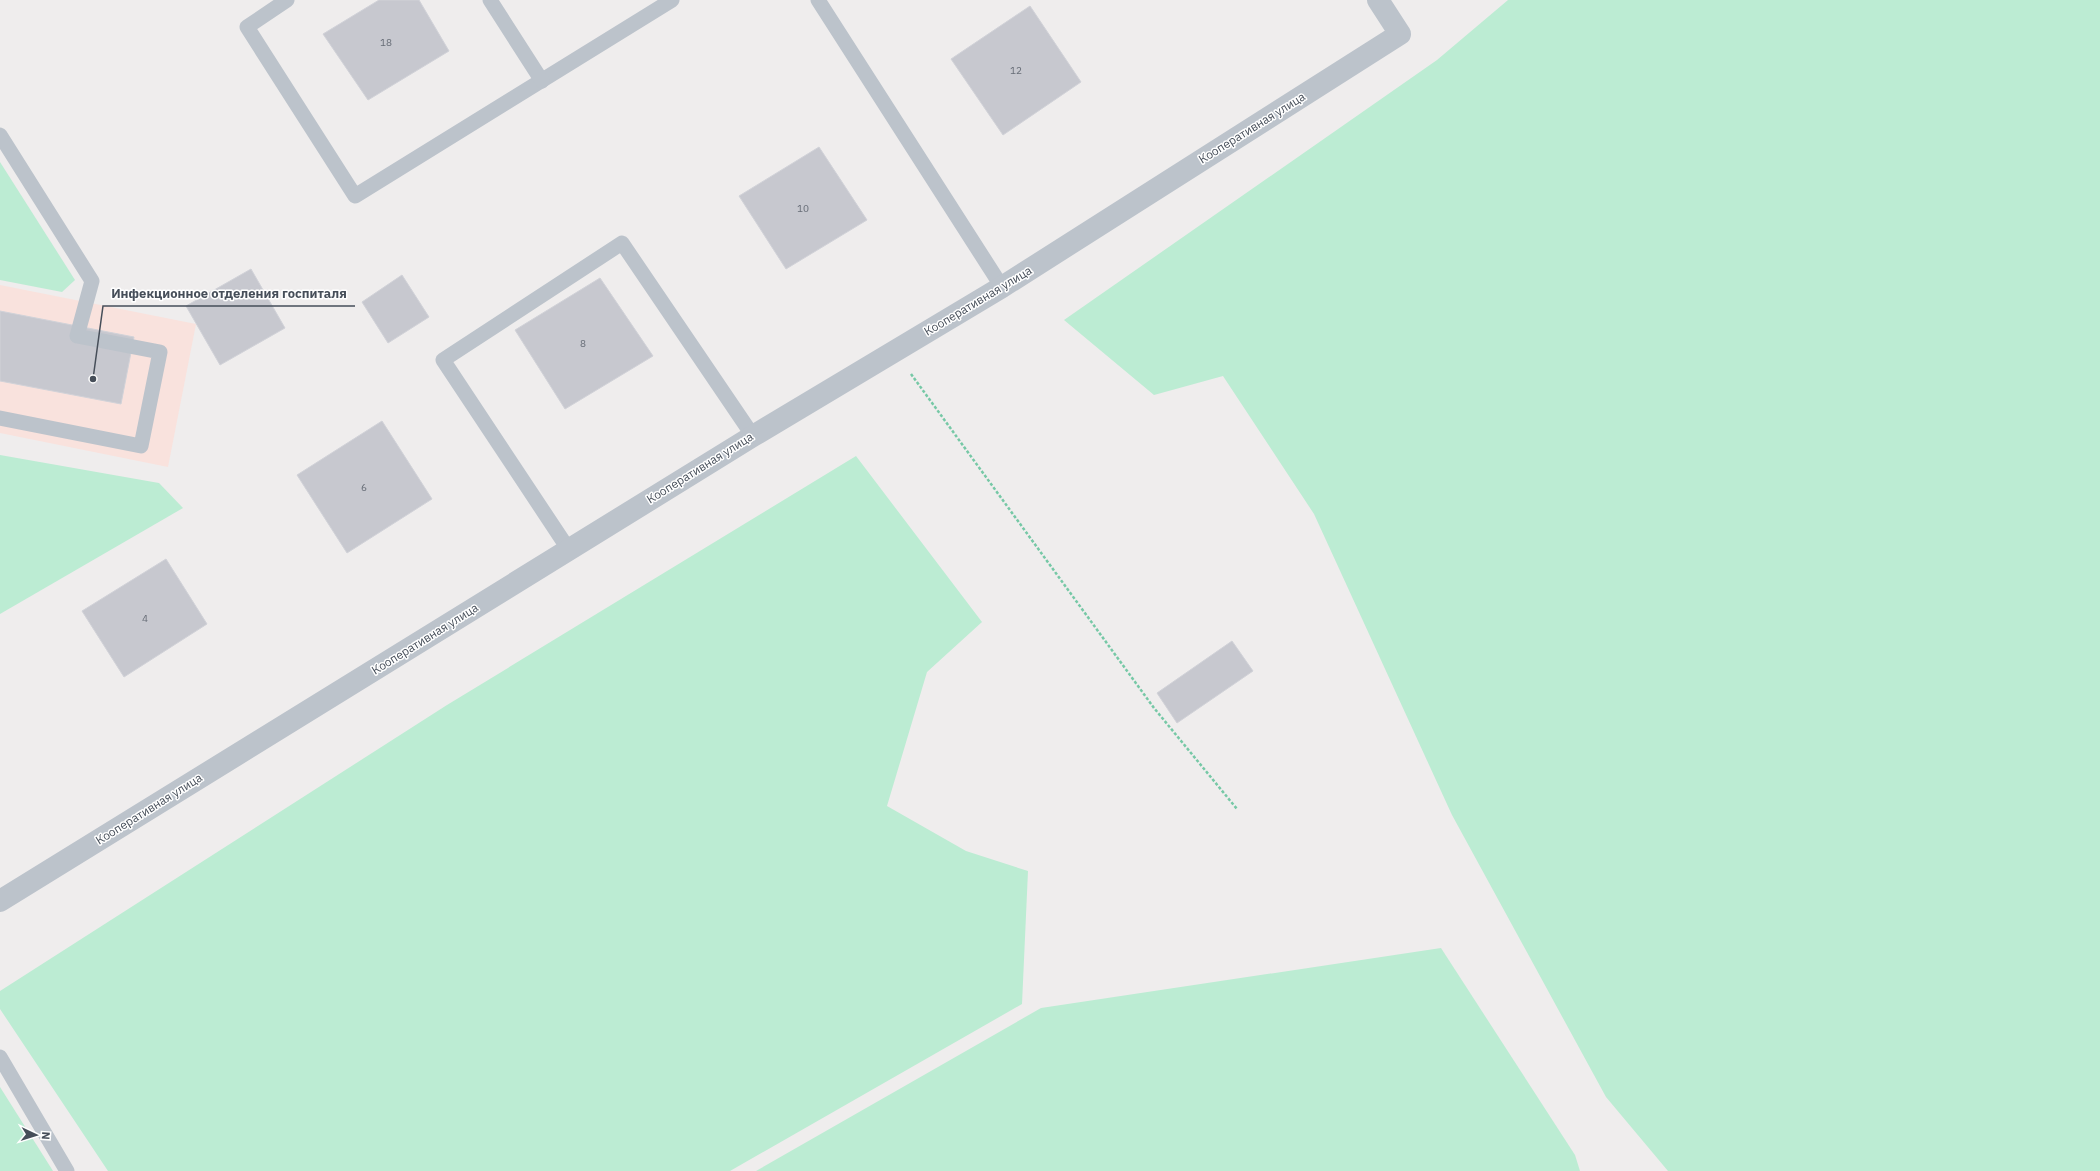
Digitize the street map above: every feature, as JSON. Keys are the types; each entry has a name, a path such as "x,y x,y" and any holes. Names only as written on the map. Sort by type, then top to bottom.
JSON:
{"street":[{"name":"Кооперативная улица","path":"0,901 753,436 1002,287 1400,34 1378,0"}],"lane":[{"path":"287,0 247,27 354,196 672,0"},
{"path":"490,0 542,80"},
{"path":"818,0 1002,287"},
{"path":"0,135 92,281 77,336 160,352 141,446 0,418"},
{"path":"569,550 443,360 622,243 753,436"},
{"path":"0,1057 67,1171"}],"path":[{"path":"895,352 1149,702 1237,809"}],"shaded area":[{"path":"0,285 196,324 168,467 0,433"}],"green space":[{"path":"1508,0 2100,0 2100,1171 1668,1171 1606,1097 1452,815 1314,514 1223,376 1154,395 1064,320 1437,60"},
{"path":"0,162 75,280 62,292 0,280"},
{"path":"0,455 159,483 183,508 0,614"},
{"path":"856,456 982,622 927,672 887,806 966,851 1028,871 1022,1004 730,1171 108,1171 0,1009 0,991 447,705"},
{"path":"1441,948 1575,1155 1580,1171 756,1171 1041,1008"},
{"path":"0,1087 53,1171 0,1171"}],"building":[{"path":"379,0 419,0 449,51 368,100 323,34"},
{"path":"1030,6 1081,82 1003,135 951,59"},
{"path":"819,147 867,220 786,269 739,196"},
{"path":"251,269 285,328 220,365 186,306"},
{"path":"402,275 429,317 388,343 362,302"},
{"path":"600,278 653,356 565,409 515,330"},
{"path":"0,311 134,337 121,404 0,381"},
{"path":"382,421 432,499 347,553 297,475"},
{"path":"166,559 207,624 124,677 82,611"},
{"path":"1232,641 1253,671 1177,723 1157,693"}],"place":[{"name":"Инфекционное отделения госпиталя","path":"93,379"}]}
